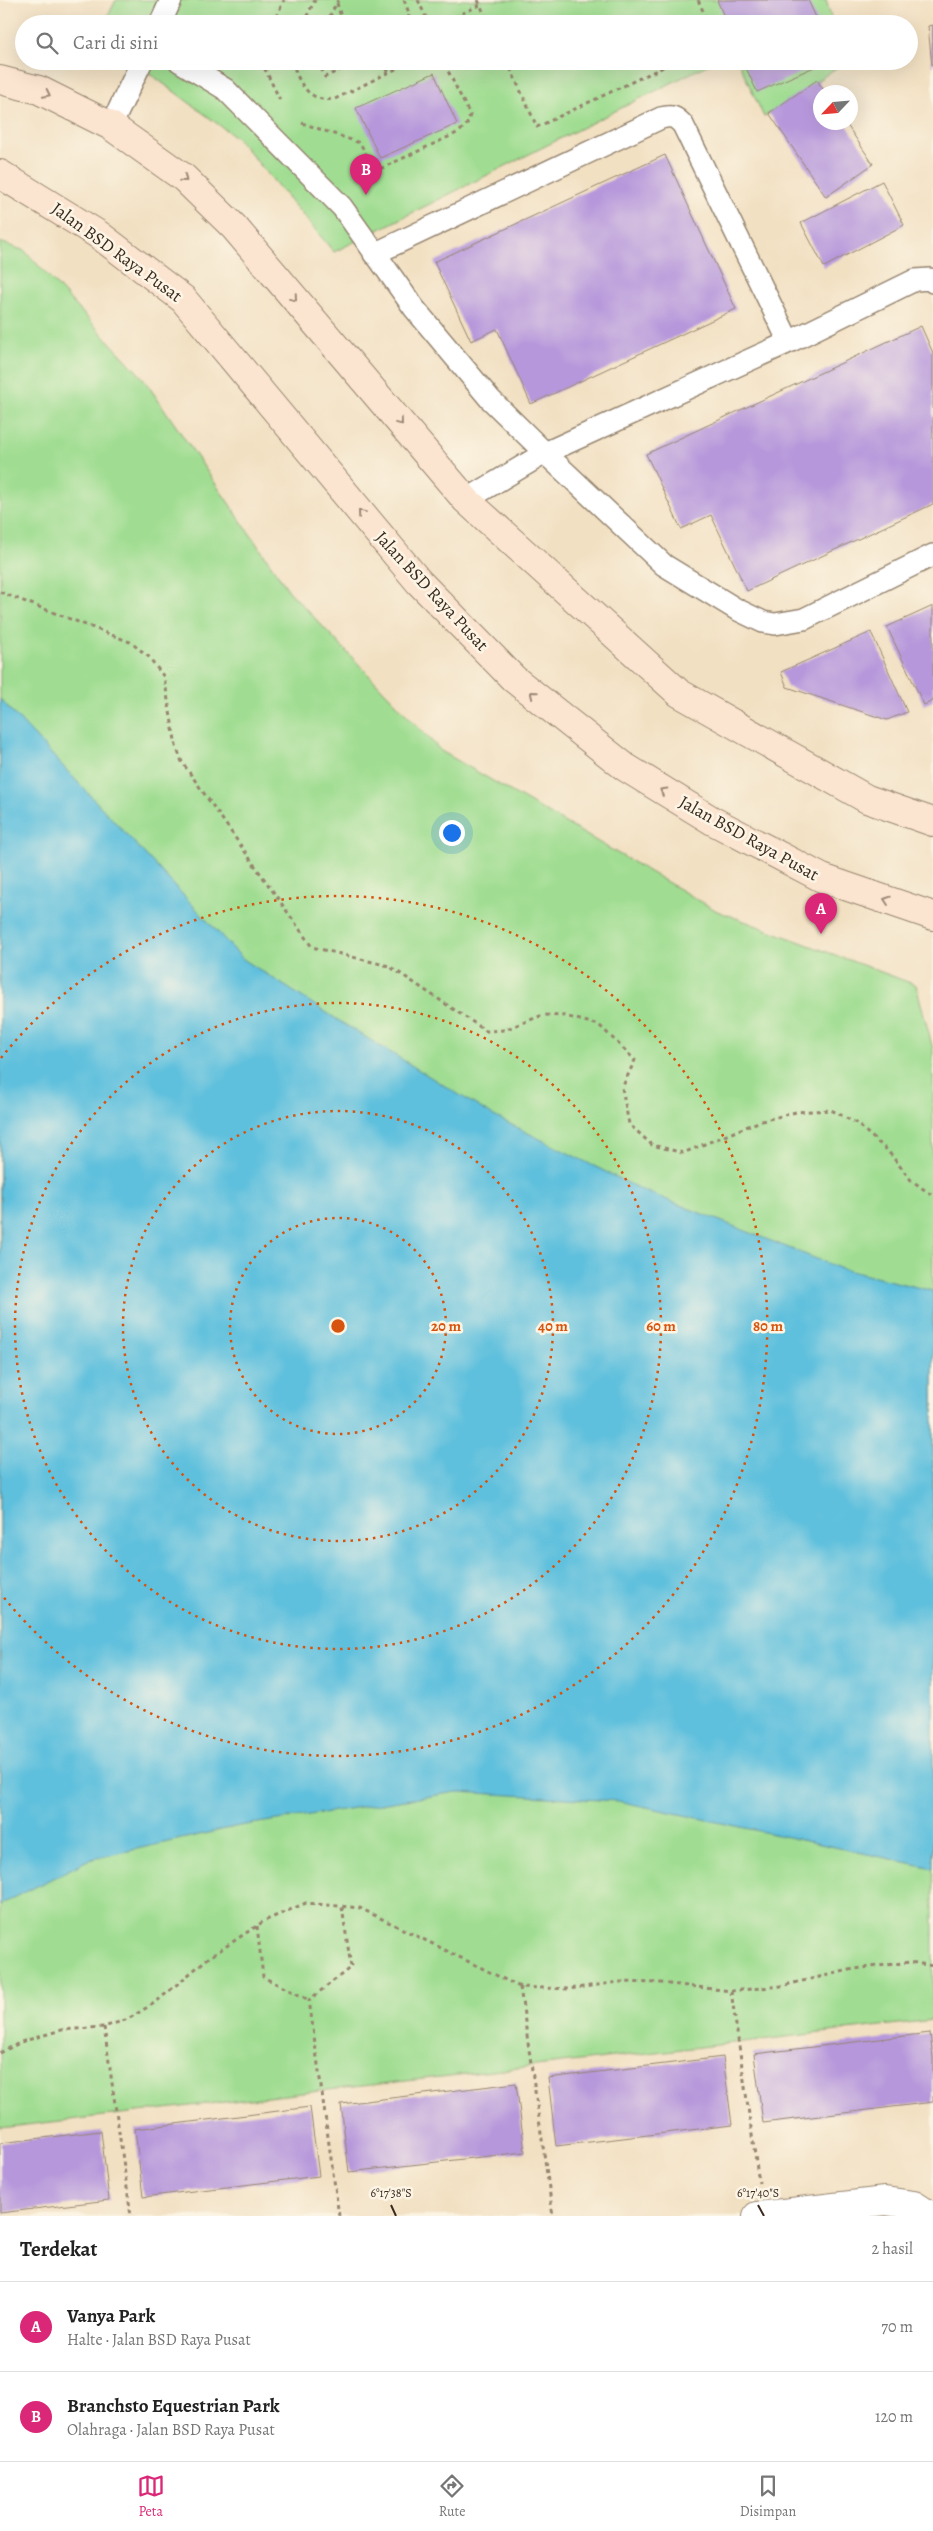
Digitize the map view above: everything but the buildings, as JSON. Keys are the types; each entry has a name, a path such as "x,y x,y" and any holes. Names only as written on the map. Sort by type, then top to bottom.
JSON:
{"main road":[{"path":"0,80 39,90 111,126 184,178 234,227 466,500 678,693 867,799 933,822"},
{"name":"Jalan BSD Raya Pusat","path":"0,174 99,235 183,299 419,582 514,679 588,738 625,767 714,821 822,878 933,916"}],"street":[{"path":"760,2216 885,2201 914,2205 931,2216"}],"lane":[{"path":"164,15 171,0"},
{"path":"111,126 138,70"},
{"path":"194,70 225,89 342,207 414,308 490,399 545,454 664,565 736,609 763,622 775,624 804,620 933,555"},
{"path":"374,254 661,118 668,116 676,117 684,125 789,342"},
{"path":"466,500 545,454 789,342 915,280 930,279 933,282"}],"path":[{"path":"277,15 284,0"},
{"path":"308,15 314,0"},
{"path":"404,0 409,15"},
{"path":"418,0 425,15"},
{"path":"478,0 485,15"},
{"path":"698,0 705,15"},
{"path":"330,15 337,1"},
{"path":"337,1 341,15"},
{"path":"459,15 480,5"},
{"path":"265,70 280,102"},
{"path":"296,70 308,94 321,101 335,99 395,70"},
{"path":"322,70 325,77 340,70"},
{"path":"297,121 360,143 373,168 382,168 459,132 467,124 470,115 448,70"},
{"path":"511,70 537,126 657,70"},
{"path":"0,592 130,642 148,656 164,677 176,746 182,762 312,947 389,966 486,1031 504,1030 543,1015 565,1016 599,1025 635,1060 622,1088 629,1124 652,1145 683,1153 758,1122 796,1112 831,1110 856,1123 887,1150 911,1180 933,1196"},
{"path":"0,2053 21,2042 61,2030 104,2027 128,2019 156,2002 207,1959 257,1926 306,1903 360,1908 520,1987 569,1989 619,1982 644,1982 731,1991 781,1986 863,1968 910,1962 933,1966"},
{"path":"309,2000 351,1967 342,1907"},
{"path":"257,1926 263,1977 309,2000"},
{"path":"520,1987 553,2216"},
{"path":"731,1991 760,2216"},
{"path":"309,2000 339,2216"},
{"path":"104,2027 131,2216"}],"green space":[{"path":"116,0 826,0 830,15 108,15"},
{"path":"145,70 697,70 334,252 238,139"},
{"path":"742,70 833,70 764,117"},
{"path":"0,242 25,251 143,378 289,591 441,751 717,911 916,985 933,1049 933,2020 0,2128"}],"water":[{"path":"0,699 243,959 341,1022 492,1115 642,1190 842,1269 933,1291 933,1868 618,1801 457,1792 239,1826 88,1860 0,1905"}],"place":[{"name":"Branchsto Equestrian Park","path":"366,195"},
{"name":"Vanya Park","path":"821,934"}]}
